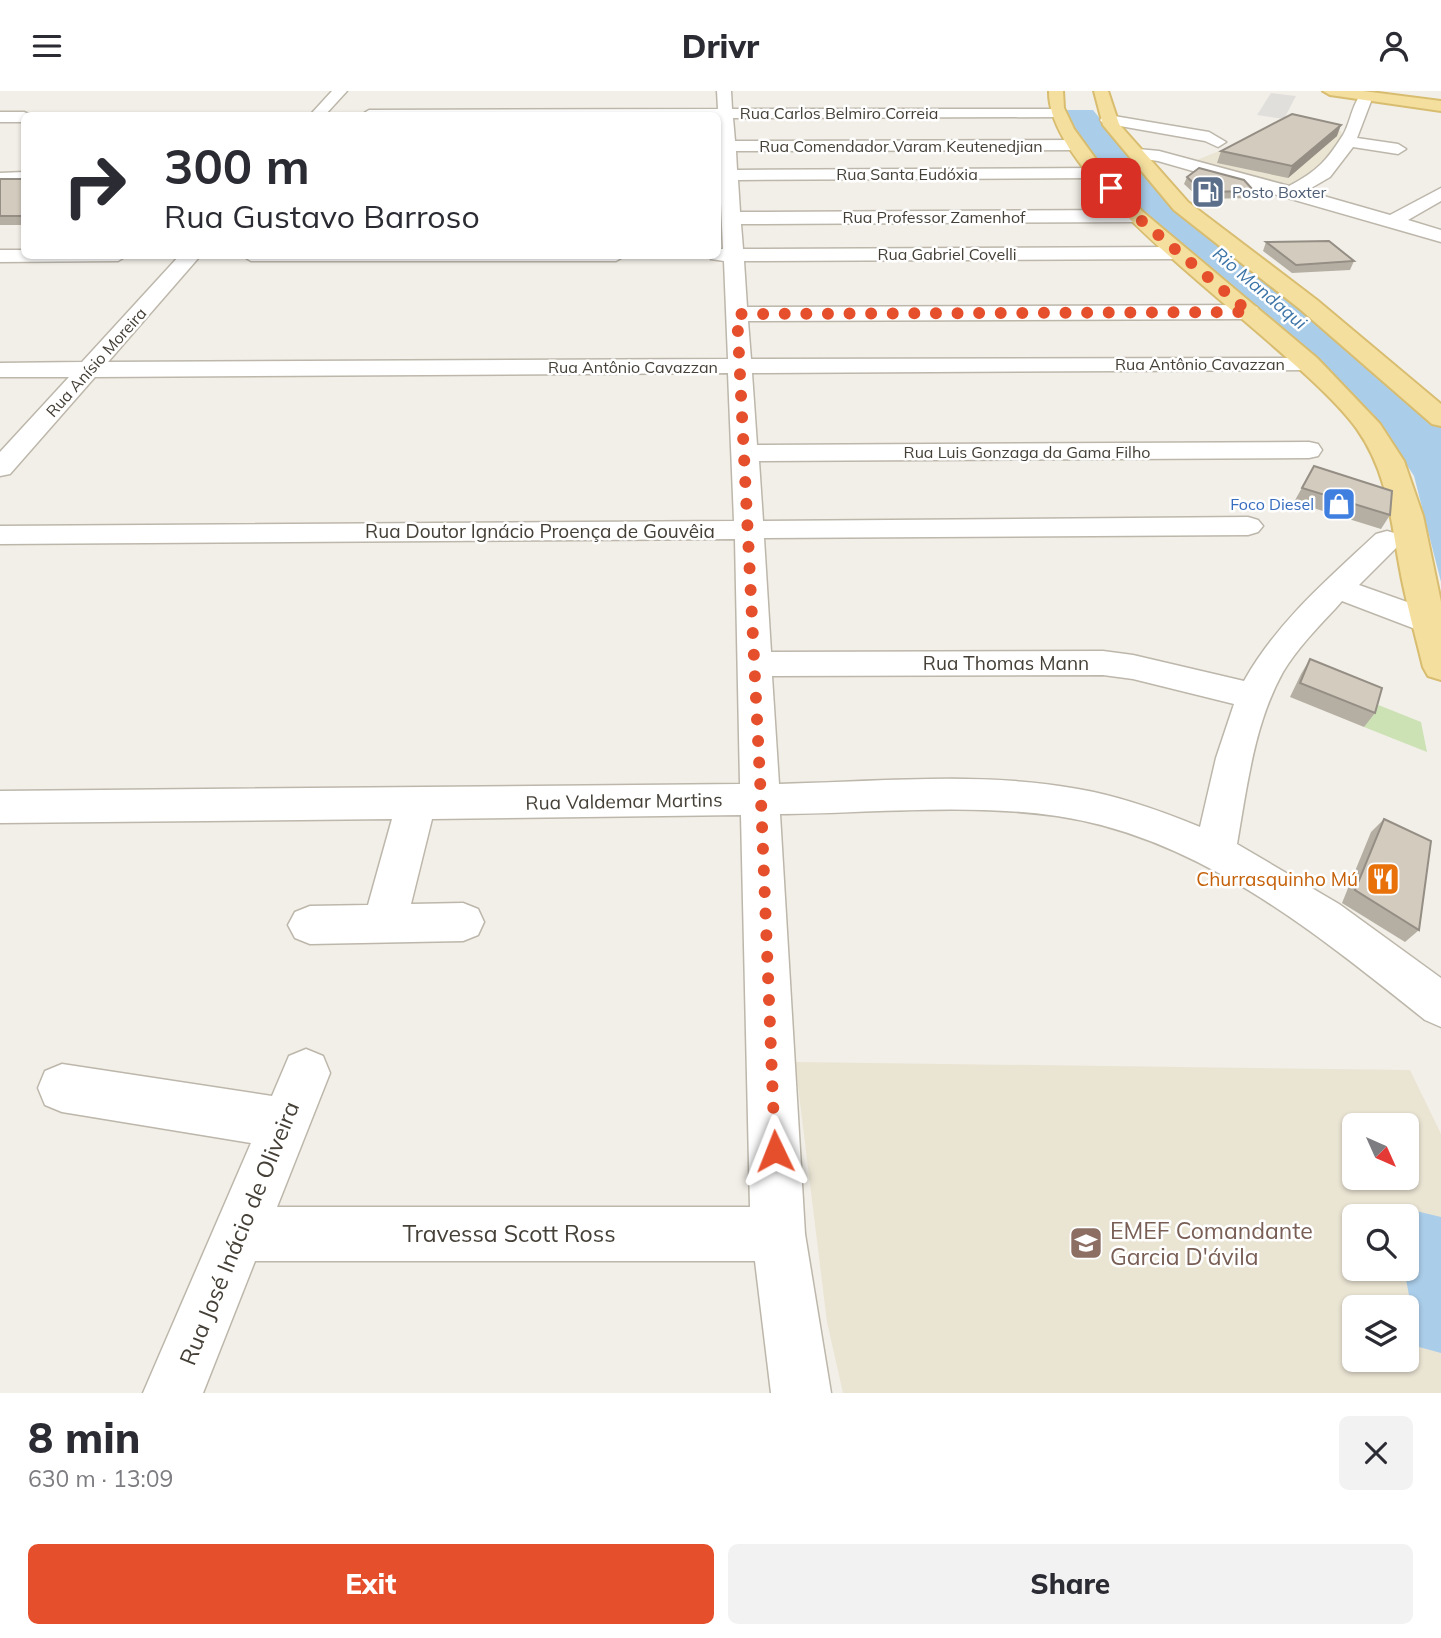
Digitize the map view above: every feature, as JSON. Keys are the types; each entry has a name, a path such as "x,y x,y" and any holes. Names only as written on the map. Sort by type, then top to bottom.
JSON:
{"main road":[{"path":"1330,91 1441,106"},
{"path":"1076,101 1121,95"},
{"path":"1076,101 1077,145 1097,173 1136,216 1308,363 1367,424 1390,461 1408,516 1418,578 1441,667"},
{"path":"1076,101 1138,154 1181,206 1319,313 1441,418"}],"street":[{"path":"320,112 340,91"},
{"path":"724,91 723,175 732,218 726,255 737,314 745,453 778,1234 801,1393"},
{"path":"1291,192 1324,173 1346,141 1359,117 1366,96"},
{"path":"1076,101 1209,137 1218,142"},
{"name":"Rua Carlos Belmiro Correia","path":"721,114 1076,101"},
{"name":"Rua Carlos Belmiro Correia","path":"414,112 459,109 618,112"},
{"path":"0,117 21,117"},
{"path":"1346,141 1401,147"},
{"path":"1171,159 1218,142"},
{"name":"Rua Comendador Varam Keutenedjian","path":"725,146 1077,145"},
{"path":"1138,154 1171,159 1441,236"},
{"name":"Rua Santa Eudóxia","path":"723,175 1097,173"},
{"path":"0,178 21,177"},
{"path":"1392,222 1441,193"},
{"name":"Rua Professor Zamenhof","path":"732,218 1136,216"},
{"name":"Rua Gabriel Covelli","path":"726,255 1177,253"},
{"path":"0,256 21,256"},
{"name":"Rua Anísio Moreira","path":"0,468 187,259"},
{"path":"737,314 1249,312"},
{"name":"Rua Antônio Cavazzan","path":"0,370 1308,363"},
{"name":"Rua Luis Gonzaga da Gama Filho","path":"745,453 1309,450"},
{"name":"Rua Doutor Ignácio Proença de Gouvêia","path":"0,535 1248,526"},
{"path":"1215,852 1232,768 1255,696 1268,670 1291,637 1387,540"},
{"path":"1339,589 1430,622"},
{"name":"Rua Thomas Mann","path":"753,664 1102,663 1133,667 1255,696"},
{"name":"Rua Valdemar Martins","path":"0,807 761,800 947,795 1056,800 1106,810 1215,852 1302,904 1378,955 1441,1005"},
{"path":"385,923 416,803"},
{"path":"310,925 463,922"},
{"name":"Rua Valdemar Martins","path":"1378,955 1441,985"},
{"name":"Rua José Inácio de Oliveira","path":"173,1393 306,1073"},
{"path":"62,1088 284,1123"},
{"name":"Travessa Scott Ross","path":"240,1234 778,1234"}],"shaded area":[{"path":"1271,93 1296,96 1284,119 1257,115"},
{"path":"1288,123 1341,131 1342,136 1331,154 1314,172 1287,189 1192,162"},
{"name":"EMEF Comandante Garcia D'ávila","path":"795,1062 1410,1070 1441,1134 1441,1393 843,1393 827,1322"}],"green space":[{"path":"1371,702 1421,722 1427,752 1364,727"}],"water":[{"name":"Rio Mandaqui","path":"1063,110 1093,110 1128,153 1441,427 1441,582 1414,476 1374,415 1335,375 1137,207 1100,164"},
{"path":"1419,1212 1441,1217 1441,1353 1419,1347 1419,1295 1409,1295 1406,1281 1419,1281"}],"building":[{"path":"1292,114 1341,125 1292,166 1221,151"},
{"path":"1199,168 1244,180 1254,191 1203,192 1187,177"},
{"path":"0,179 21,179 21,216 0,216"},
{"path":"1329,241 1354,261 1296,265 1266,242"},
{"path":"1314,466 1392,491 1390,515 1302,488"},
{"path":"1310,659 1382,688 1375,713 1300,683"},
{"name":"Churrasquinho Mú","path":"1384,819 1431,841 1419,930 1355,890"}],"place":[{"name":"Posto Boxter","path":"1208,192"},
{"name":"Foco Diesel","path":"1339,504"},
{"name":"Churrasquinho Mú","path":"1383,879"},
{"name":"EMEF Comandante Garcia D'ávila","path":"1086,1243"}],"route":[{"path":"775,1151 749,530 737,314 1249,312 1177,253 1136,216 1111,188"}]}
